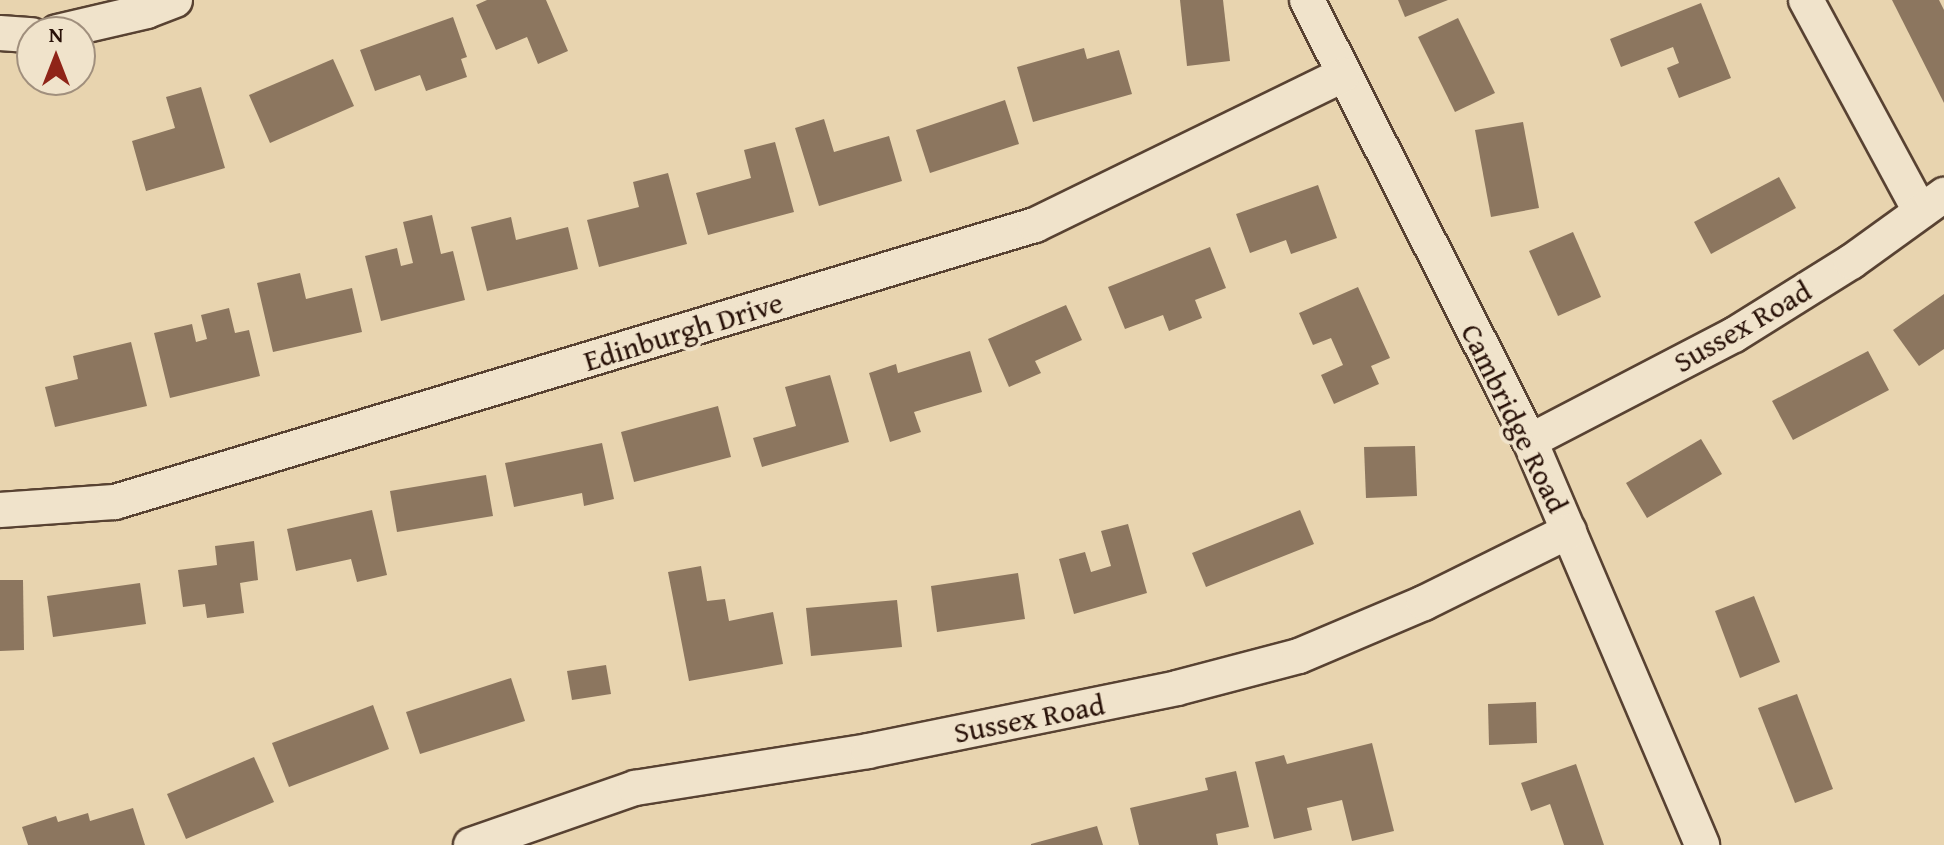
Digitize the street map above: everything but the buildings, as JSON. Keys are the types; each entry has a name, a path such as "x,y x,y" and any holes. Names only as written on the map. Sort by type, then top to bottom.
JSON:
{"street":[{"path":"96,23 147,11 175,0"},
{"name":"Cambridge Road","path":"1307,0 1342,75 1530,441 1702,845"},
{"path":"1806,0 1932,203"},
{"name":"Edinburgh Drive","path":"0,510 115,502 1035,225 1342,75"},
{"name":"Sussex Road","path":"1530,441 1734,335 1851,262 1932,203"},
{"name":"Sussex Road","path":"471,845 635,788 883,748 1177,688 1299,656 1424,603 1569,531"}]}
